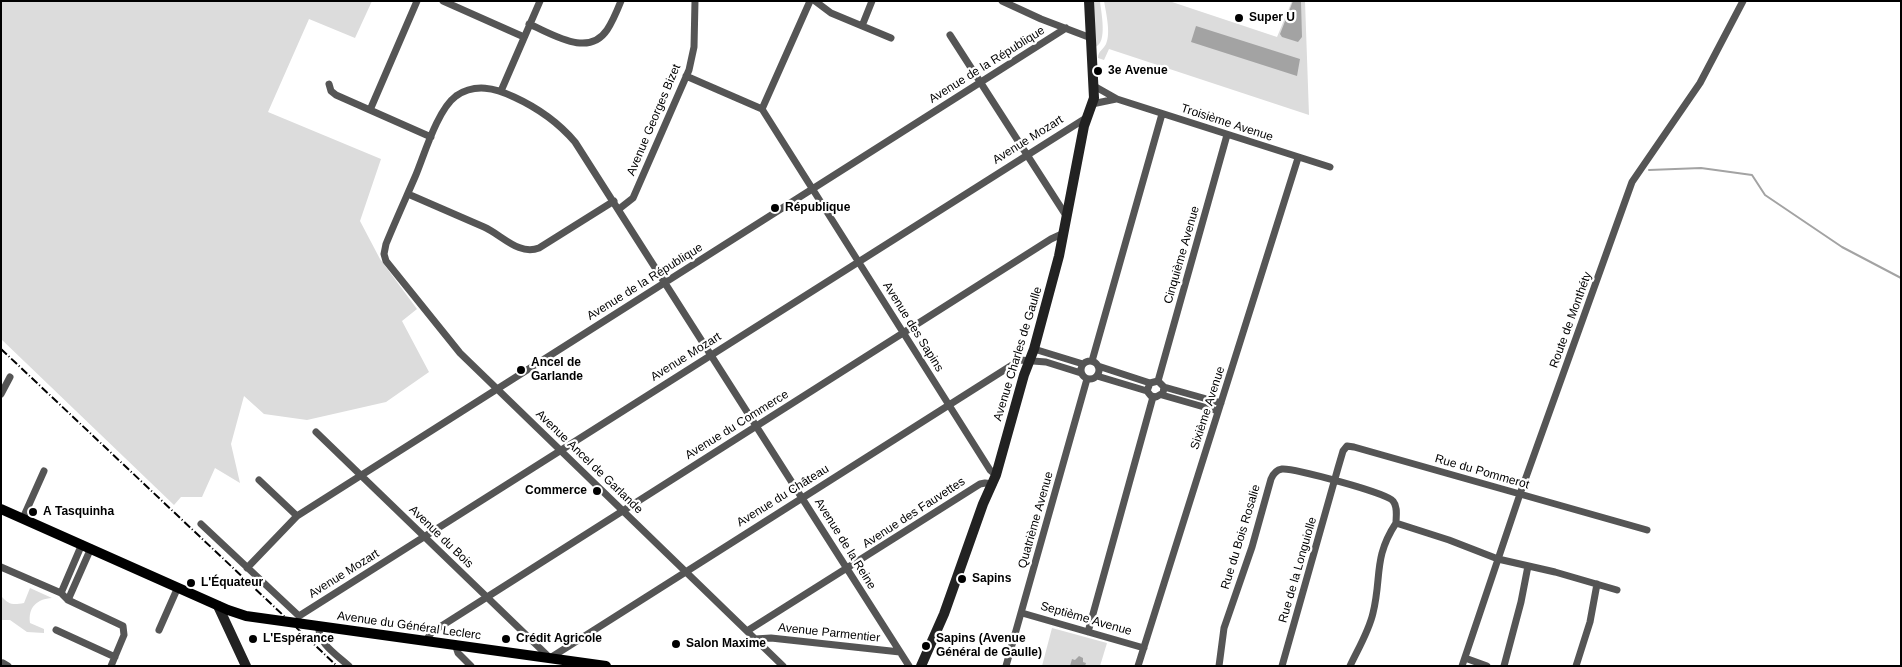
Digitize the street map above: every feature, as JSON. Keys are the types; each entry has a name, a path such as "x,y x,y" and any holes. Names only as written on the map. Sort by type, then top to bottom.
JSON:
{"main road":[{"name":"Avenue Charles de Gaulle","path":"921,666 944,614 983,504 994,480 1010,421 1034,349 1064,233 1086,118 1094,98 1089,1"},
{"name":"Avenue du Général Leclerc","path":"1,509 218,606 246,616 298,619 319,626 606,666"},
{"path":"218,606 246,666"}],"street":[{"path":"370,110 417,1"},
{"path":"442,1 524,37"},
{"path":"501,91 540,1"},
{"path":"530,24 574,43 590,44 600,38 606,31 621,1"},
{"name":"Avenue Georges Bizet","path":"619,209 632,198 686,76 694,47 695,1"},
{"path":"686,76 762,109 810,1"},
{"path":"815,1 831,13 891,38"},
{"path":"862,26 872,1"},
{"path":"1002,1 1091,38"},
{"name":"Route de Monthéty","path":"1464,662 1520,494 1632,182 1700,83 1743,1"},
{"name":"Avenue de la République","path":"247,568 297,516 1066,28"},
{"path":"950,36 1067,218"},
{"path":"329,84 334,94 431,137"},
{"name":"Troisième Avenue","path":"1094,86 1117,99 1330,167"},
{"name":"Avenue de la Reine","path":"389,266 385,257 385,247 444,109 455,97 467,90 489,88 501,91 543,112 566,132 583,153 909,666"},
{"name":"Troisième Avenue","path":"1092,104 1117,99"},
{"name":"Avenue des Sapins","path":"762,109 990,470 994,480"},
{"path":"1092,361 1162,114"},
{"name":"Avenue Mozart","path":"298,619 424,536 1086,118"},
{"name":"Cinquième Avenue","path":"1158,381 1227,135"},
{"name":"Sixième Avenue","path":"1138,666 1298,158"},
{"path":"408,194 490,229 516,247 527,250 540,248 614,201"},
{"name":"Avenue du Commerce","path":"426,640 432,632 1051,239 1064,233"},
{"name":"Avenue Ancel de Garlande","path":"389,266 460,353 783,666"},
{"path":"1034,349 1083,364 1092,361"},
{"name":"Avenue du Château","path":"550,658 948,404 1020,360 1030,360"},
{"path":"1030,360 1046,362 1081,372 1087,379 1097,376 1148,391 1154,397"},
{"path":"1092,361 1098,366 1150,383 1158,381 1164,387 1221,403"},
{"path":"1081,372 1083,364"},
{"path":"1097,376 1098,366"},
{"path":"1,394 10,376"},
{"name":"Quatrième Avenue","path":"1006,666 1087,379"},
{"path":"1148,391 1150,383"},
{"path":"1162,395 1164,387"},
{"path":"1154,397 1162,395 1218,411"},
{"path":"1088,632 1154,397"},
{"name":"Avenue du Bois","path":"316,432 550,658"},
{"name":"Rue du Pommerot","path":"1335,481 1343,451 1346,447 1350,446 1647,530"},
{"name":"Rue du Bois Rosalie","path":"1218,666 1224,626 1252,547 1272,475 1284,469 1390,497 1395,505 1396,524"},
{"path":"24,518 44,471"},
{"path":"259,480 297,516"},
{"name":"Avenue des Fauvettes","path":"747,631 980,484 994,480"},
{"name":"Rue de la Longuiolle","path":"1282,666 1335,481"},
{"path":"201,524 298,619"},
{"path":"1350,666 1372,616 1381,551 1396,524 1449,540 1498,559 1555,572 1617,590"},
{"path":"61,593 87,546"},
{"path":"68,600 87,546"},
{"path":"1504,666 1521,602 1528,566"},
{"path":"1,567 61,593 68,600 123,626 124,635 111,666"},
{"path":"1576,666 1590,622 1597,584"},
{"path":"159,630 178,587"},
{"name":"Septième Avenue","path":"1022,613 1144,648"},
{"path":"319,626 320,638 349,666"},
{"path":"56,630 115,656"},
{"name":"Avenue Parmentier","path":"755,639 771,638 900,652"},
{"path":"455,644 458,653 471,666"},
{"path":"1464,662 1487,666"}],"shaded area":[{"path":"1,1 372,1 355,38 309,19 268,112 381,159 360,221 380,259 417,309 402,321 429,372 386,402 307,420 264,414 244,396 231,444 240,483 215,468 202,497 181,497 174,505 1,339"},
{"path":"1092,1 1100,1 1103,34 1099,44 1095,47"},
{"path":"1104,1 1169,1 1277,37 1292,1 1305,1 1309,115 1109,49 1104,60 1098,58 1106,44 1108,34"},
{"path":"1293,1 1301,2 1302,37 1298,42 1282,37 1280,34"},
{"path":"1196,26 1300,59 1297,76 1191,42"},
{"path":"30,588 52,598 38,602 30,612 30,623 44,629 44,633 27,632 10,620 1,620 1,596 11,604 24,603"},
{"path":"1052,628 1107,643 1100,666 1042,666"},
{"path":"1079,656 1086,663 1085,666 1070,666 1072,659 1075,660"}],"waterway":[{"path":"1649,170 1701,168 1752,175 1765,195 1842,247 1901,278"}],"railway":[{"path":"1,349 337,666"}],"place":[{"name":"Super U","path":"1239,18"},
{"name":"3e Avenue","path":"1098,71"},
{"name":"République","path":"775,208"},
{"name":"Ancel de Garlande","path":"521,370"},
{"name":"Commerce","path":"597,491"},
{"name":"A Tasquinha","path":"33,512"},
{"name":"Sapins","path":"962,579"},
{"name":"L'Équateur","path":"191,583"},
{"name":"L'Espérance","path":"253,639"},
{"name":"Crédit Agricole","path":"506,639"},
{"name":"Salon Maxime","path":"676,644"},
{"name":"Sapins (Avenue Général de Gaulle)","path":"926,646"}]}
